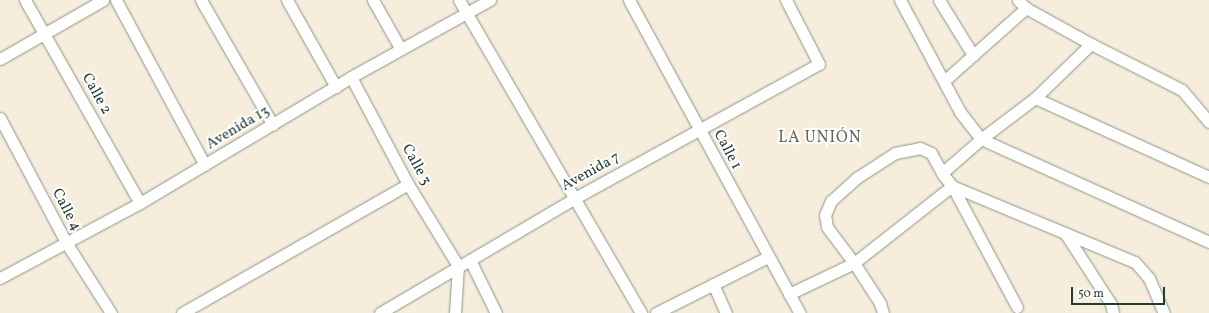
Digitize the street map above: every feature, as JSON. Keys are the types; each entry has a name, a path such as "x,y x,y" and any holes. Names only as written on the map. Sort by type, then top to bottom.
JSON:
{"street":[{"name":"Calle 2","path":"26,0 140,203"},
{"path":"0,59 103,0"},
{"path":"116,0 205,165"},
{"path":"201,0 272,125"},
{"path":"287,0 336,87"},
{"path":"373,0 400,48"},
{"path":"459,0 641,313"},
{"name":"Avenida 13","path":"0,278 67,244 140,203 336,87 351,76 490,0"},
{"name":"Calle 1","path":"629,0 768,257 800,313"},
{"name":"Avenida 7","path":"380,313 575,198 819,64 786,0"},
{"path":"900,0 960,112 981,139 1209,242"},
{"path":"939,0 973,55"},
{"path":"944,81 973,55 1022,4 1091,44 1182,90 1209,122"},
{"path":"942,174 981,139 1034,98 1091,44"},
{"name":"Calle 3","path":"351,76 408,184 458,266"},
{"path":"1034,98 1209,176"},
{"name":"Calle 4","path":"0,118 67,244 111,313"},
{"path":"883,313 880,303 854,263 827,227 825,215 831,201 858,177 895,153 920,148 931,153 942,174 952,186 1017,307"},
{"path":"182,313 408,184"},
{"path":"952,186 1135,262 1148,278 1164,313"},
{"path":"789,294 854,263 952,186"},
{"path":"1065,232 1111,304 1114,313"},
{"path":"656,313 768,257"},
{"path":"470,260 496,313"},
{"path":"455,313 458,266"},
{"path":"713,284 726,313"}],"district":[{"name":"LA UNIÓN","path":"820,138"}]}
